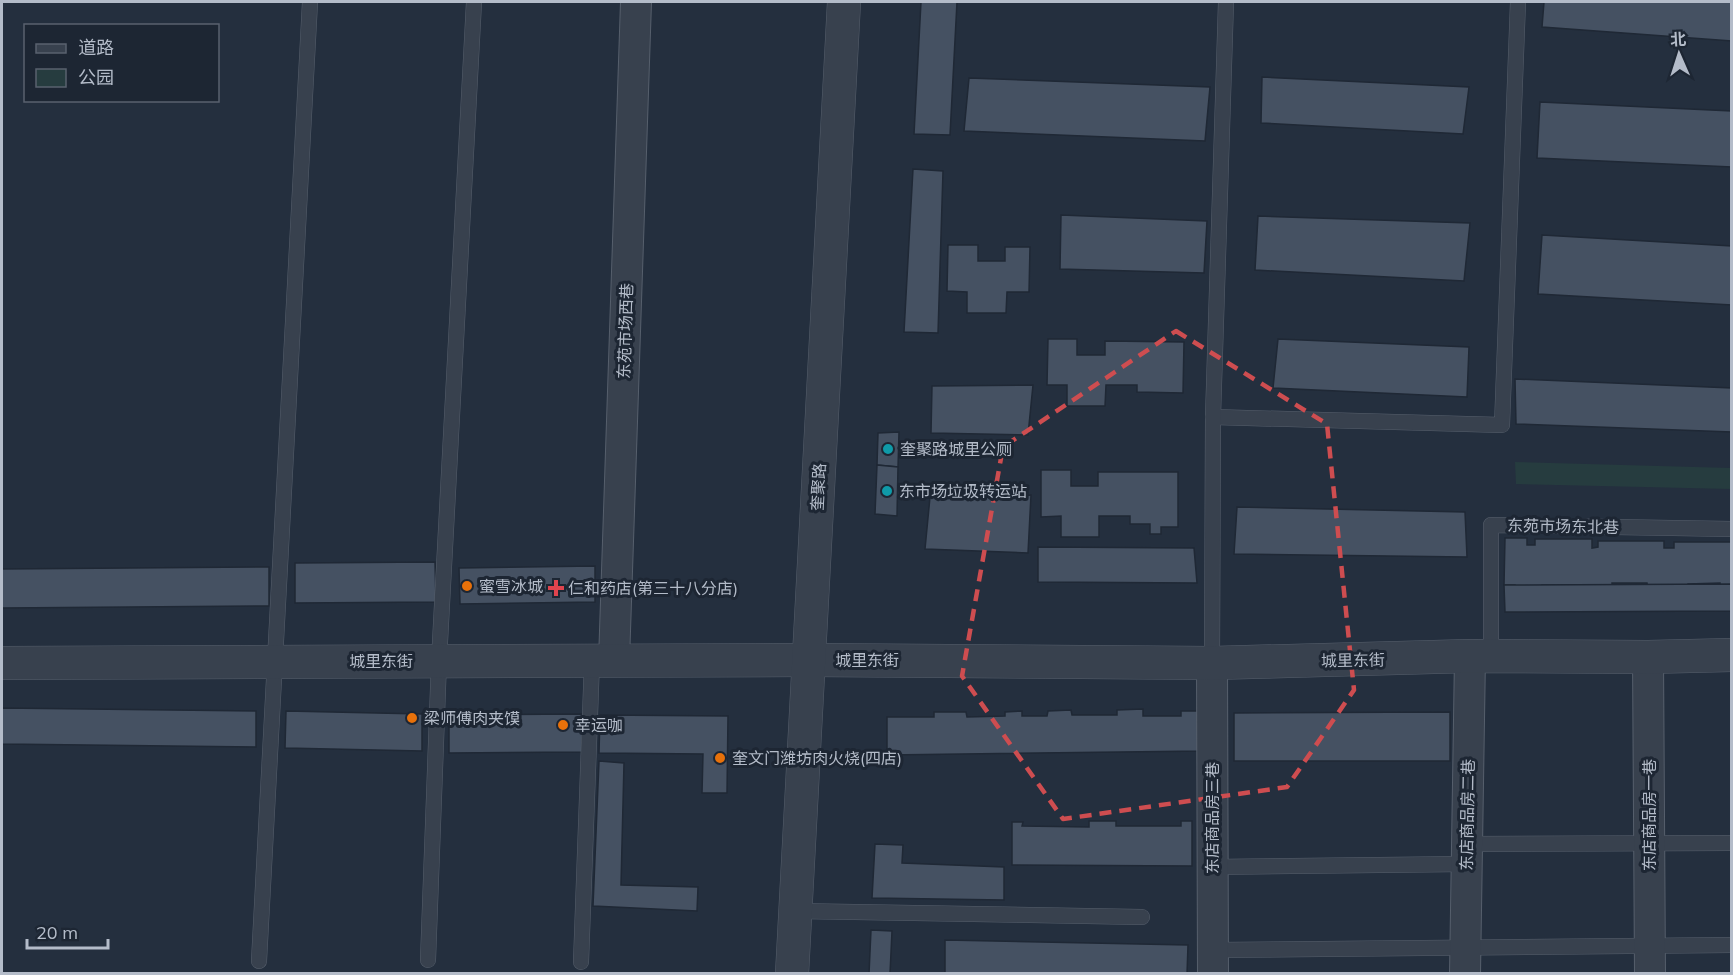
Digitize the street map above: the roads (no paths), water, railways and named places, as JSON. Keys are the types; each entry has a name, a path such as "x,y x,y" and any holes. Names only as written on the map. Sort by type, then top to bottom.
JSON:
{"street":[{"name":"东苑市场西巷","path":"603,661 636,2"},
{"name":"奎聚路","path":"792,974 844,2"},
{"name":"城里东街","path":"2,663 808,660 1212,663 1480,657 1731,655"},
{"name":"东店商品房二巷","path":"1465,961 1467,854 1480,657"},
{"name":"东店商品房一巷","path":"1648,657 1650,960"},
{"name":"东店商品房三巷","path":"1212,663 1213,962"}],"lane":[{"path":"259,961 310,2"},
{"path":"428,960 439,661 474,2"},
{"path":"1212,663 1213,417 1226,2"},
{"path":"1213,417 1502,425 1518,2"},
{"name":"东苑市场东北巷","path":"1480,657 1491,525 1731,529"},
{"path":"580,962 603,661"},
{"path":"1212,867 1649,843 1731,843"},
{"path":"795,911 1142,917"},
{"path":"1213,962 1650,960 1731,945"}],"place":[{"name":"奎聚路城里公厕","path":"888,449"},
{"name":"东市场垃圾转运站","path":"887,491"},
{"name":"蜜雪冰城","path":"467,586"},
{"name":"仁和药店(第三十八分店)","path":"556,588"},
{"name":"梁师傅肉夹馍","path":"412,718"},
{"name":"幸运咖","path":"563,725"},
{"name":"奎文门潍坊肉火烧(四店)","path":"720,758"}]}
